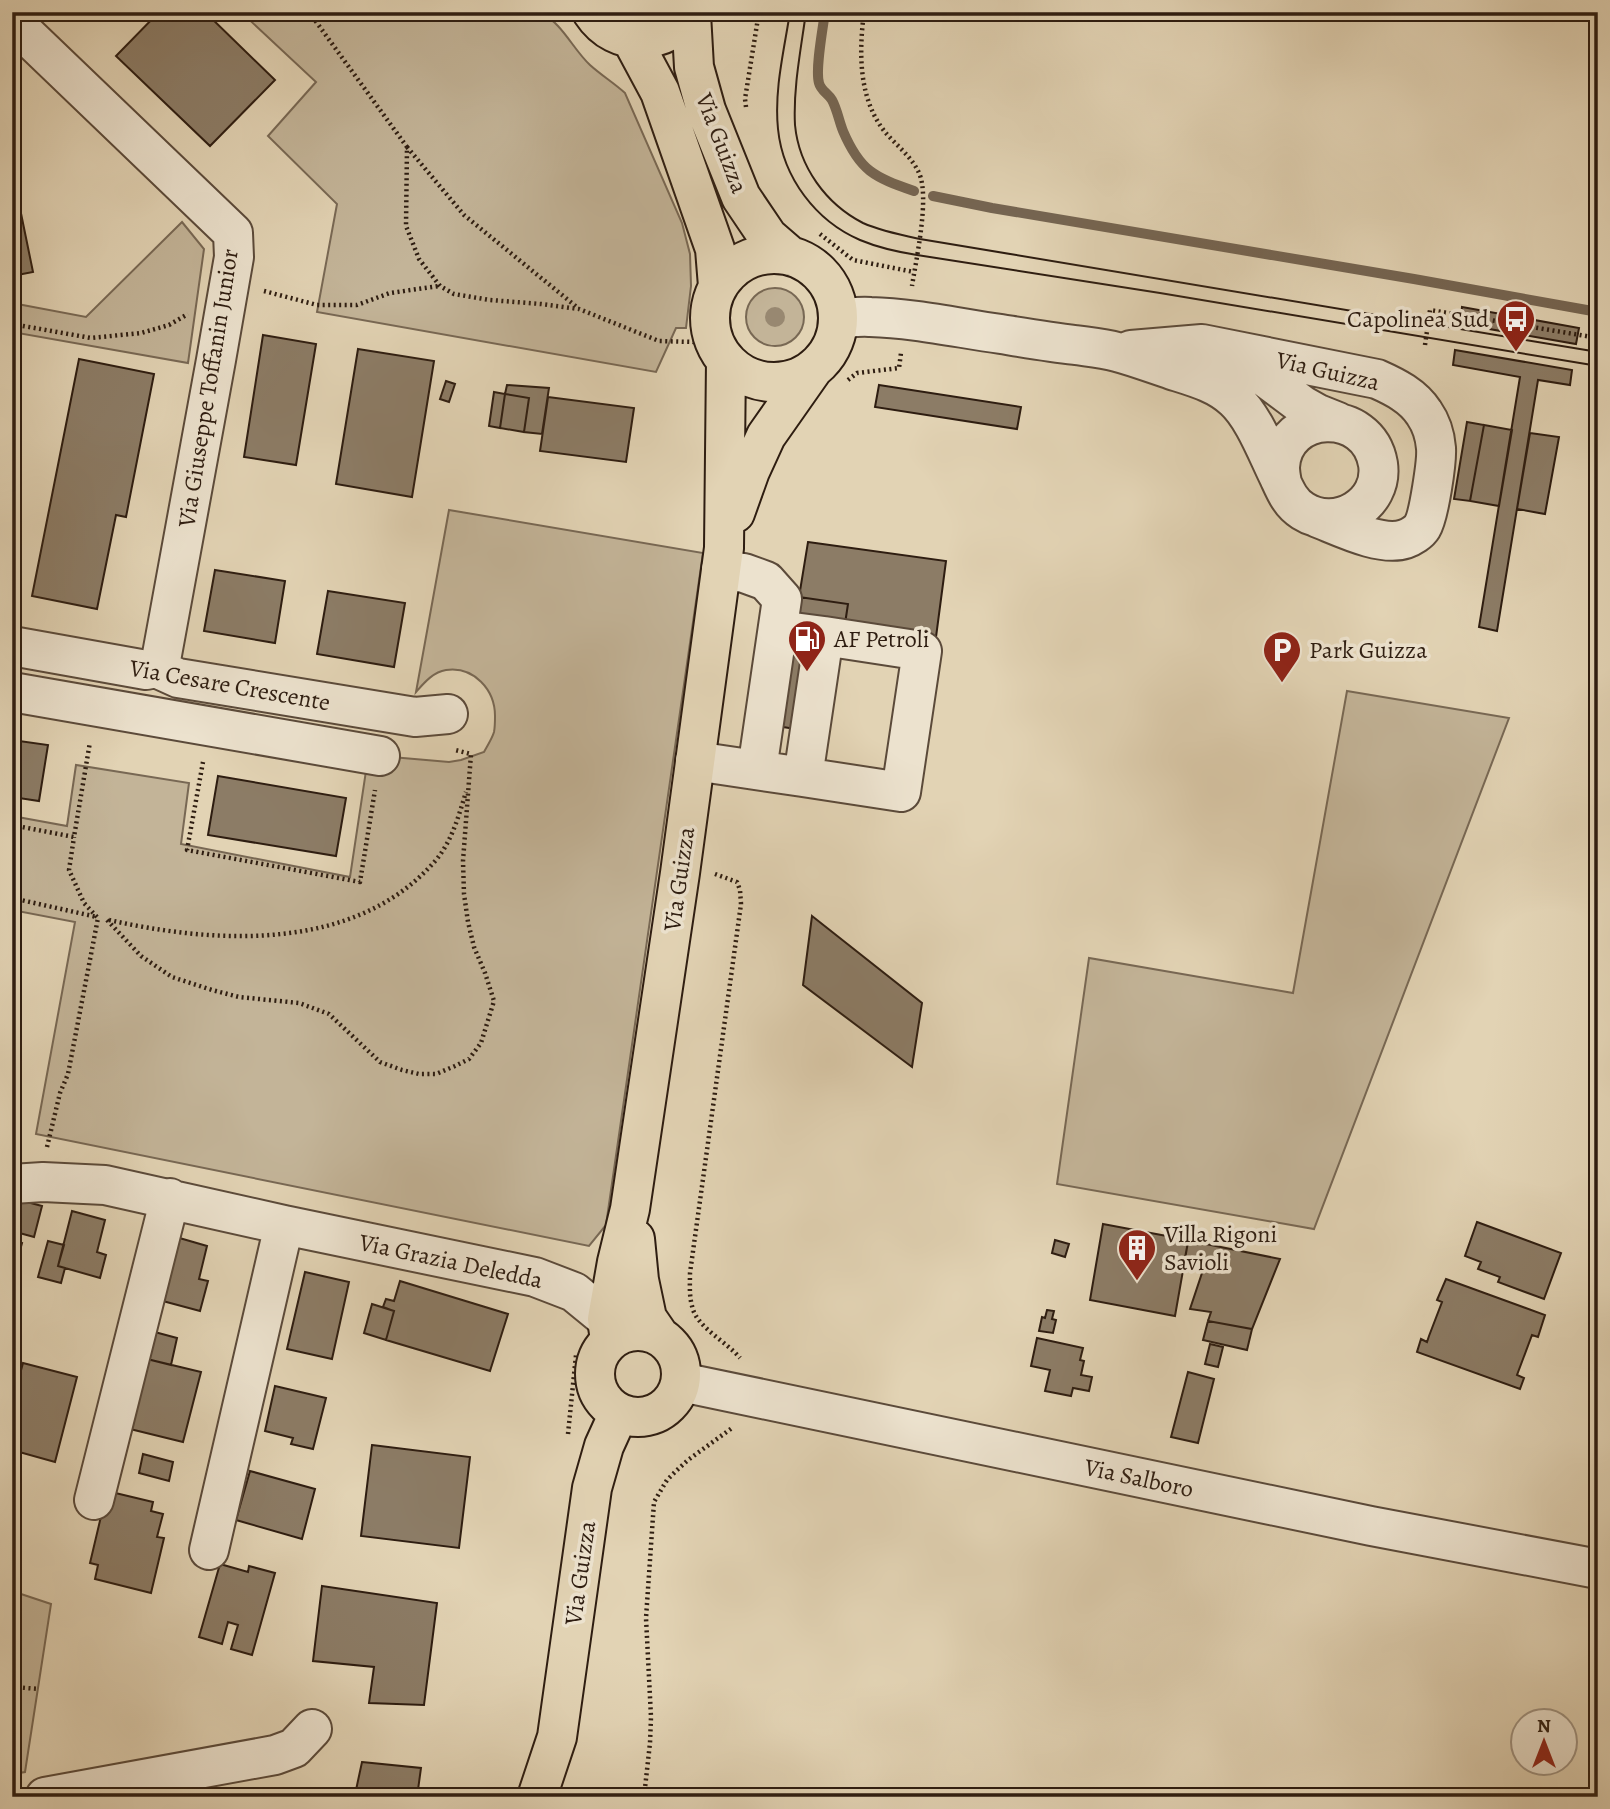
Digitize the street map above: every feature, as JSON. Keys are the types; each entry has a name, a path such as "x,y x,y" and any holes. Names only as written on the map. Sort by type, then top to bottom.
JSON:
{"main road":[{"path":"593,12 612,32 631,38"},
{"name":"Via Guizza","path":"631,38 648,39 665,34 680,26 691,13"},
{"name":"Via Guizza","path":"691,13 694,68 706,110 741,197 768,237 802,244 810,265 825,279 835,298 838,319 835,338 826,355 813,369 766,436 750,471 723,559"},
{"name":"Via Guizza","path":"537,1797 557,1737 592,1488 604,1446 619,1413 607,1405 599,1393 594,1380 595,1365 608,1330 617,1262 630,1209 723,559 726,362 715,344 710,325 711,305 718,286 715,249 660,92 631,38"},
{"path":"718,286 732,270 749,259 802,244"},
{"path":"726,362 741,374 768,382 796,379 813,369"},
{"name":"Via Guizza","path":"630,1209 647,1318 677,1355 681,1366 681,1382"},
{"path":"608,1330 621,1333 648,1332 660,1337"},
{"path":"619,1413 632,1417 659,1412 670,1403 681,1382"},
{"name":"Via Guizza","path":"557,1737 563,1797"}],"street":[{"name":"Via Giuseppe Toffanin Junior","path":"15,25 233,233 233,257 216,360 166,636 161,660 156,668"},
{"name":"Via Guizza","path":"838,319 868,316 906,320 1115,351 1203,380 1229,394 1249,417 1289,498 1301,510 1377,539 1405,539 1422,528 1436,463 1436,447 1431,425 1423,412 1403,393 1377,379 1202,344 1115,351"},
{"path":"1217,347 1233,354 1302,405 1338,422"},
{"name":"Via Guizza","path":"1282,483 1280,467 1284,451 1293,438 1306,428 1321,422 1338,422 1365,437 1374,450 1378,466 1377,482 1371,496 1361,508 1347,516 1332,519 1316,517"},
{"path":"723,559 744,573 766,581 782,599 757,770"},
{"path":"695,761 901,792 922,651 778,630"},
{"path":"803,777 824,636"},
{"name":"Via Cesare Crescente","path":"12,646 146,670 156,668 178,678 415,717 448,714"},
{"path":"153,716 158,687 156,668"},
{"path":"12,692 380,756"},
{"name":"Via Grazia Deledda","path":"12,1184 43,1182 106,1185 535,1277 573,1292 608,1330"},
{"path":"94,1500 170,1198"},
{"path":"209,1550 284,1225"},
{"name":"Via Salboro","path":"681,1382 1358,1523 1598,1569"},
{"path":"45,1797 275,1755 294,1748 312,1729"}],"path":[{"path":"309,12 407,147 464,215 579,309"},
{"path":"746,110 745,99 759,12"},
{"path":"864,12 863,86 883,129 919,172 922,181 921,226"},
{"path":"407,147 406,226 419,258 440,286 454,294 490,300 579,309 659,341 694,342"},
{"path":"802,244 824,237 853,260 914,272"},
{"path":"258,290 317,305 357,305 390,293 440,286"},
{"path":"1425,345 1430,310 1598,338"},
{"path":"12,324 91,338 141,333 170,325 191,312"},
{"path":"96,707 69,870 84,903 99,918"},
{"path":"209,726 187,850 360,882 380,756"},
{"path":"107,920 141,956 172,976 225,994 299,1003 329,1014 380,1062 419,1074 436,1074 469,1059 481,1043 494,1001 474,947 464,894 463,861 471,754"},
{"path":"12,898 151,930 262,937 306,930 353,918 400,894 437,859 454,829 469,784"},
{"path":"12,825 74,837"},
{"path":"705,869 737,882 741,904 692,1259 690,1295 692,1309 700,1322 742,1361"},
{"path":"47,1148 60,1093 68,1074 99,918"},
{"path":"643,1797 650,1744 646,1619 654,1502 667,1480 732,1429"},
{"path":"12,1698 14,1687 39,1689"}],"shaded area":[{"path":"241,12 540,12 555,23 590,65 625,93 682,223 690,254 691,286 686,328 676,328 656,372 317,312 337,204 268,136 316,82"},
{"path":"182,222 204,249 188,363 12,332 12,303 86,317"},
{"path":"775,288 786,290 799,301 804,317 802,328 791,341 775,346 764,344 751,333 746,317 748,306 759,293"},
{"path":"449,510 703,553 606,1225 589,1246 36,1134 75,922 12,910 12,816 67,826 76,765 189,783 181,844 350,877 369,751 380,756 449,762 484,752 494,732 495,716 491,697 474,676 456,670 441,671 429,678 416,692"},
{"path":"1347,691 1509,718 1314,1229 1057,1184 1089,958 1293,993"},
{"path":"12,1591 51,1604 25,1772 12,1774"}],"building":[{"path":"159,12 205,12 275,80 210,146 116,56"},
{"path":"12,181 15,184 33,272 12,276"},
{"path":"1462,307 1579,328 1576,344 1460,324"},
{"path":"263,335 316,344 296,465 244,457"},
{"path":"358,349 434,361 412,497 336,484"},
{"path":"12,350 19,351 12,385"},
{"path":"1455,350 1572,370 1570,385 1538,380 1497,631 1479,627 1520,377 1453,365"},
{"path":"79,359 154,374 126,517 116,515 97,609 32,596"},
{"path":"446,381 455,384 449,402 440,399"},
{"path":"507,385 549,388 542,434 524,432 529,398 505,394"},
{"path":"879,385 1021,407 1017,429 875,407"},
{"path":"494,392 505,394 500,428 489,426"},
{"path":"505,394 529,398 524,432 500,428"},
{"path":"548,397 634,408 626,462 540,451"},
{"path":"1467,422 1484,425 1470,501 1454,499"},
{"path":"1484,425 1512,430 1499,506 1470,501"},
{"path":"1530,433 1559,437 1545,514 1517,509"},
{"path":"808,542 946,561 936,637 845,624 848,604 799,597"},
{"path":"215,570 285,581 275,643 204,631"},
{"path":"328,591 405,603 394,667 317,654"},
{"path":"799,597 848,604 828,734 750,722"},
{"path":"12,740 48,745 39,801 12,797"},
{"path":"218,776 346,798 336,856 208,835"},
{"path":"812,916 922,1003 912,1067 803,985"},
{"path":"12,1198 42,1206 34,1237 12,1231"},
{"path":"72,1211 105,1220 97,1252 106,1255 100,1278 58,1266"},
{"path":"1477,1222 1561,1253 1544,1299 1498,1282 1500,1277 1478,1269 1481,1262 1465,1256"},
{"name":"Villa Rigoni Savioli","path":"1103,1224 1188,1242 1175,1316 1090,1300"},
{"path":"1175,1226 1194,1230 1191,1241 1280,1259 1252,1329 1208,1321 1211,1312 1190,1309 1204,1267 1184,1263 1188,1242 1172,1237"},
{"path":"176,1237 207,1246 199,1279 208,1281 200,1311 159,1300"},
{"path":"1055,1240 1069,1244 1065,1257 1052,1253"},
{"path":"12,1241 22,1243 12,1280"},
{"path":"48,1241 64,1245 58,1266 65,1268 61,1283 38,1277"},
{"path":"305,1272 349,1282 332,1359 287,1349"},
{"path":"1446,1279 1545,1315 1538,1337 1532,1335 1517,1375 1524,1378 1520,1389 1417,1352 1421,1339 1427,1342 1442,1302 1437,1300"},
{"path":"400,1281 508,1314 490,1371 386,1340 394,1311 383,1307 386,1299 394,1301"},
{"path":"372,1304 394,1311 386,1340 364,1333"},
{"path":"1047,1310 1054,1311 1052,1319 1056,1320 1053,1333 1039,1331 1042,1317 1045,1318"},
{"path":"1208,1321 1252,1329 1247,1350 1203,1340"},
{"path":"151,1331 177,1338 171,1365 143,1358"},
{"path":"1037,1338 1083,1348 1080,1360 1084,1361 1081,1375 1092,1377 1089,1391 1073,1388 1071,1396 1045,1391 1050,1370 1031,1366"},
{"path":"1210,1344 1223,1347 1218,1367 1205,1364"},
{"path":"147,1359 201,1372 183,1442 130,1429"},
{"path":"23,1363 77,1377 55,1462 12,1450 12,1403"},
{"path":"1188,1372 1214,1379 1198,1443 1171,1437"},
{"path":"275,1386 326,1398 313,1449 291,1444 293,1438 265,1431"},
{"path":"372,1445 470,1457 459,1548 361,1536"},
{"path":"143,1454 173,1462 169,1481 139,1473"},
{"path":"250,1471 315,1489 302,1539 236,1520"},
{"path":"107,1491 153,1502 151,1511 163,1514 157,1537 164,1538 151,1593 95,1579 98,1565 90,1563"},
{"path":"220,1564 248,1572 249,1566 275,1573 252,1655 231,1649 238,1625 228,1622 222,1644 199,1637"},
{"path":"322,1586 437,1603 424,1705 369,1703 374,1667 313,1661"},
{"path":"362,1762 421,1768 417,1797 336,1797 356,1790"}],"waterway":[{"path":"825,12 819,59 820,86 832,100 849,144 862,164 878,176 914,191"},
{"path":"933,196 1598,312"}],"tram line":[{"path":"790,12 777,100 781,147 804,196 829,222 860,240 910,254 1598,366"},
{"path":"806,12 795,97 795,125 802,155 826,195 837,206 863,223 920,239 1598,352"}],"place":[{"name":"Capolinea Sud","path":"1516,353"},
{"name":"AF Petroli","path":"807,673"},
{"name":"Park Guizza","path":"1282,684"},
{"name":"Villa Rigoni Savioli","path":"1137,1282"}]}
